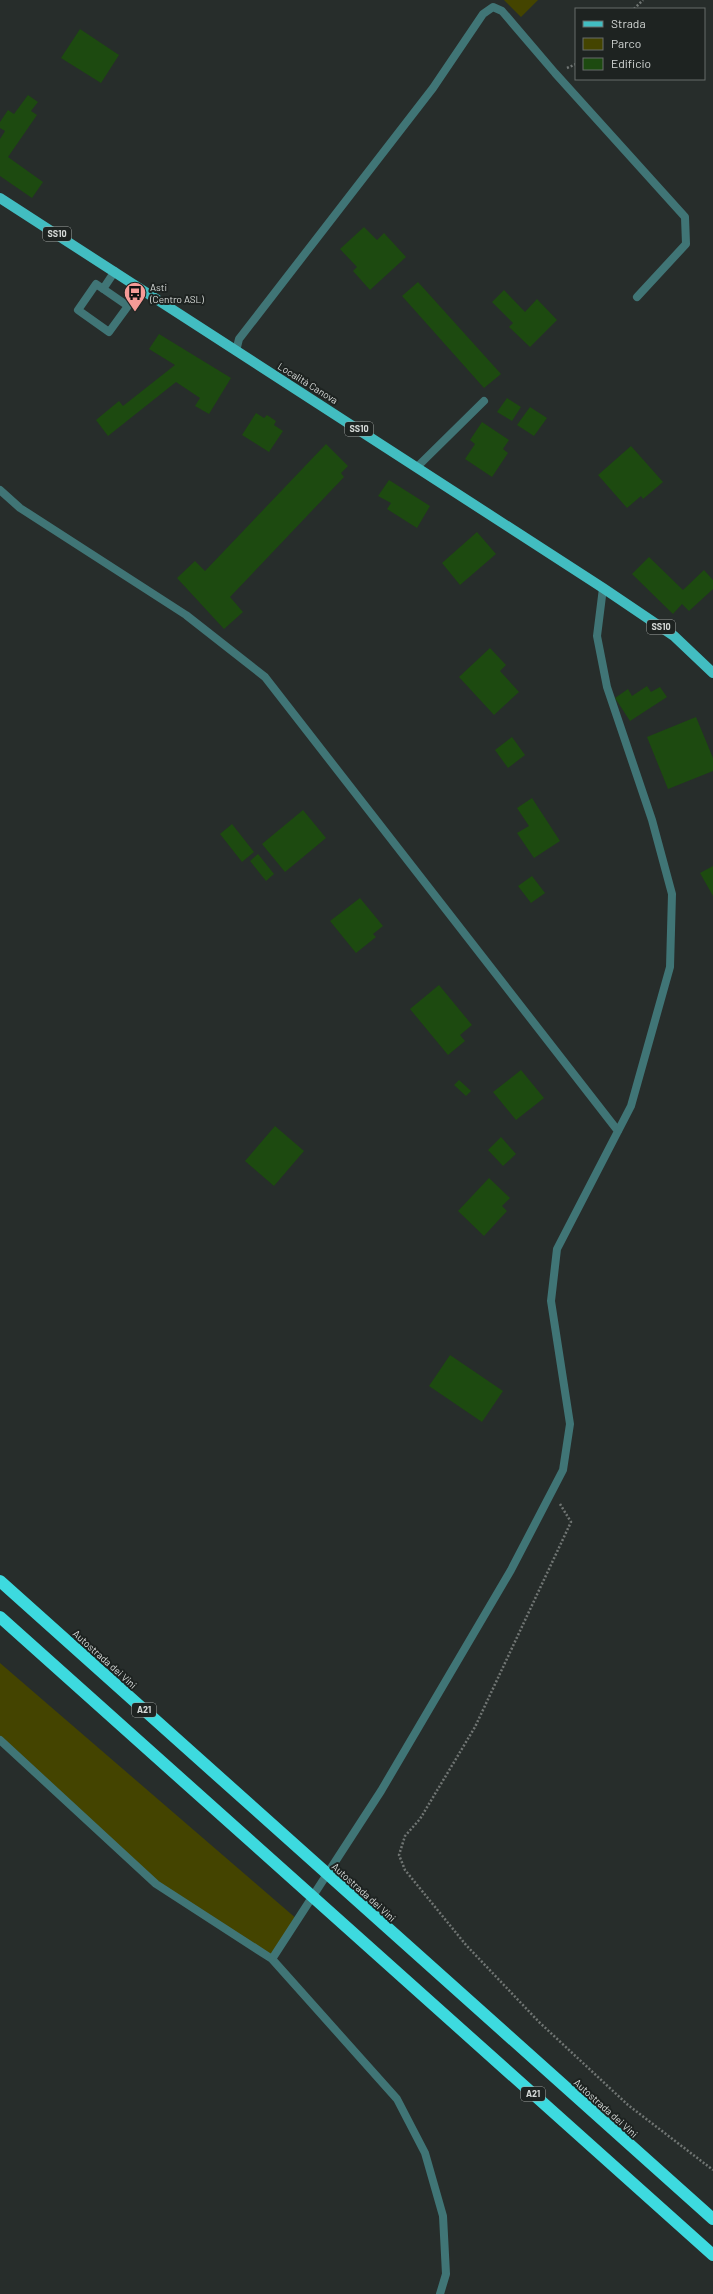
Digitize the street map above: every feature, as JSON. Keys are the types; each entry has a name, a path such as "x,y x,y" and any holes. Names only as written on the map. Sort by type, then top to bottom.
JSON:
{"highway":[{"name":"Autostrada dei Vini","path":"0,1581 371,1915 713,2219"},
{"name":"A21","path":"0,1617 713,2255"}],"main road":[{"name":"Località Canova","path":"0,198 115,270 236,351 603,588"},
{"name":"SS10","path":"603,588 674,636 713,673"}],"street":[{"path":"236,351 239,339 433,88 483,14 493,8 502,10 555,73 685,217 686,244 638,297"},
{"path":"103,289 115,270"},
{"path":"96,284 103,289 128,306 109,332 78,310 96,284"},
{"path":"417,467 484,401"},
{"path":"0,490 20,508 186,615 265,677 618,1131"},
{"path":"272,1959 381,1791 511,1570 563,1470 570,1424 551,1301 557,1249 631,1106 670,967 672,894 652,820 607,687 597,636 603,588"},
{"path":"0,1740 156,1884 272,1959 397,2099 425,2153 443,2216 446,2274 440,2294"}],"path":[{"path":"635,8 643,0"},
{"path":"552,1492 571,1522 475,1727 420,1819 405,1836 399,1855 405,1870 466,1945 539,2022 628,2105 713,2170"}],"green space":[{"path":"504,0 538,0 521,17"},
{"path":"0,1663 298,1920 272,1959 156,1884 0,1740"}],"building":[{"path":"80,29 119,55 101,83 61,58"},
{"path":"28,95 38,102 31,111 37,115 8,157 43,182 32,198 0,176 0,139 5,131 0,128 0,122 8,110 14,114"},
{"path":"364,227 377,240 384,233 406,257 370,290 353,271 357,267 340,249"},
{"path":"418,282 501,374 484,388 402,296"},
{"path":"504,290 525,312 537,299 557,320 530,347 509,327 513,323 492,302"},
{"path":"159,334 231,378 209,414 195,406 200,398 176,382 108,436 96,420 119,401 123,406 175,365 149,349"},
{"path":"507,398 521,407 512,421 497,412"},
{"path":"530,407 547,418 534,436 517,425"},
{"path":"256,413 264,418 267,415 276,421 274,425 283,431 269,452 242,435"},
{"path":"482,422 509,440 503,449 508,453 492,477 465,459 475,444 470,440"},
{"path":"326,444 348,466 341,473 344,477 230,597 243,612 224,629 177,578 195,561 205,571"},
{"path":"631,446 663,482 643,499 641,496 627,508 598,475"},
{"path":"389,480 430,506 417,528 387,509 391,503 378,496"},
{"path":"477,532 496,554 460,585 442,563"},
{"path":"649,557 683,590 704,570 713,580 713,589 689,611 682,604 673,614 632,574"},
{"path":"490,648 506,665 500,671 519,692 494,715 459,677"},
{"path":"647,686 651,692 660,687 667,697 630,721 615,698 628,689 632,696"},
{"path":"696,717 713,758 713,771 668,789 647,737"},
{"path":"512,737 525,755 508,768 495,750"},
{"path":"532,798 560,841 534,858 517,833 529,826 517,808"},
{"path":"303,810 326,838 285,872 262,844"},
{"path":"232,824 254,852 242,862 220,834"},
{"path":"258,854 274,874 266,881 250,861"},
{"path":"713,866 713,896 700,873"},
{"path":"532,876 545,893 531,903 518,886"},
{"path":"360,898 383,926 373,934 376,937 356,953 330,921"},
{"path":"439,985 472,1025 460,1035 465,1041 448,1055 410,1009"},
{"path":"521,1070 544,1098 516,1120 493,1092"},
{"path":"459,1080 471,1091 466,1096 454,1085"},
{"path":"275,1126 304,1151 274,1186 245,1161"},
{"path":"501,1137 516,1154 503,1166 488,1150"},
{"path":"489,1178 510,1198 502,1206 507,1211 484,1236 458,1211"},
{"path":"450,1355 503,1391 482,1422 429,1386"}],"place":[{"name":"Asti (Centro ASL)","path":"135,312"}]}
